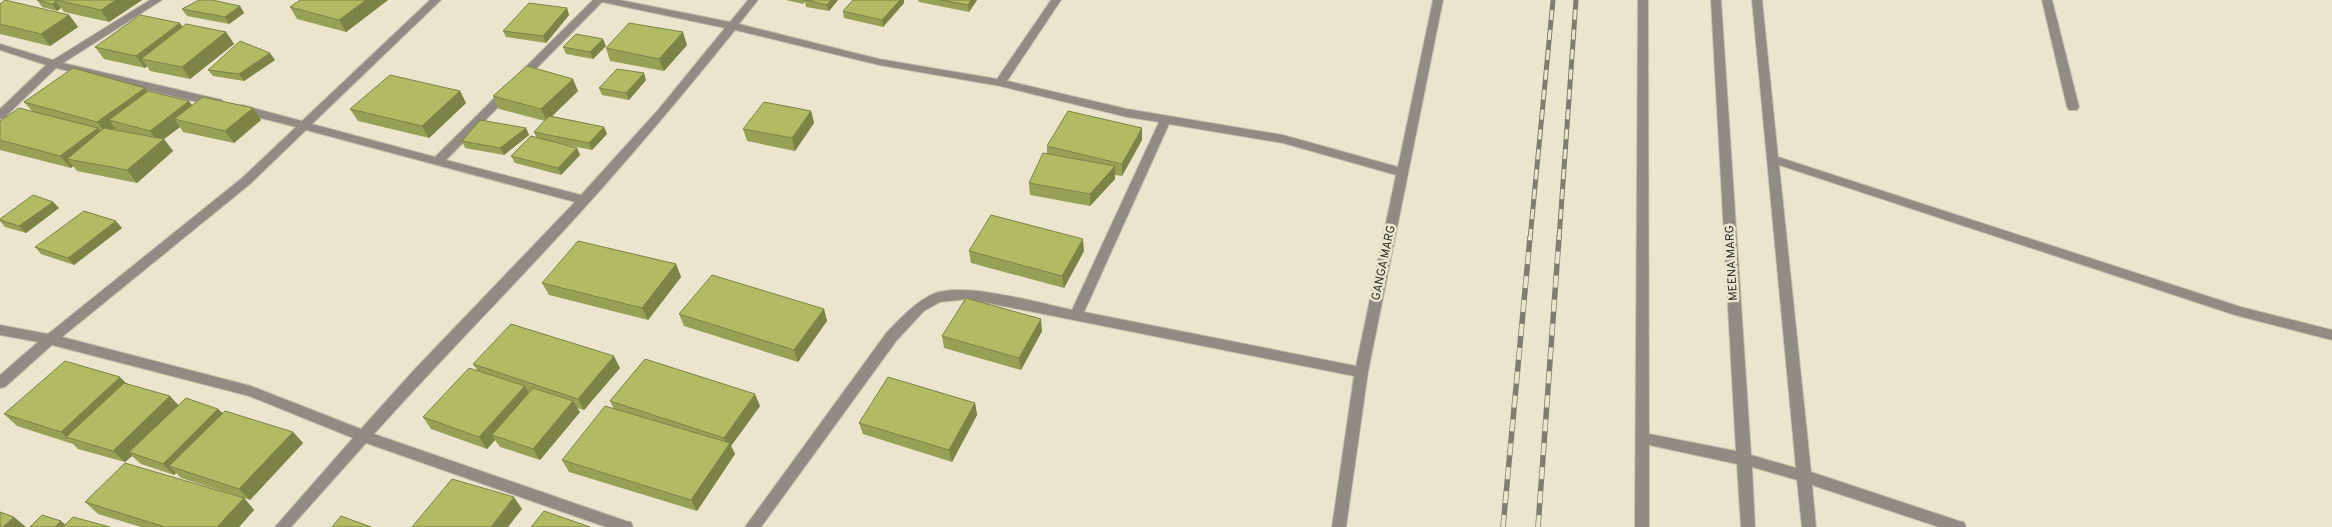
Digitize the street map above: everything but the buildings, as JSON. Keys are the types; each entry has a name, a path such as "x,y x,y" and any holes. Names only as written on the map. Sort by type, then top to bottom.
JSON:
{"street":[{"path":"0,114 54,64 157,0"},
{"path":"0,383 50,340 246,181 436,0"},
{"path":"437,162 599,0"},
{"path":"605,0 733,26 879,62 1000,83 1127,113 1283,139 1402,173"},
{"path":"282,527 419,374 662,113 753,0"},
{"path":"1000,83 1056,0"},
{"name":"GANGA MARG","path":"1339,527 1362,372 1438,0"},
{"path":"1642,527 1643,0"},
{"name":"MEENA MARG","path":"1716,0 1748,527"},
{"path":"1757,0 1809,527"},
{"path":"2047,0 2073,106"},
{"path":"0,46 54,64 190,95 583,200"},
{"path":"1076,315 1166,119"},
{"path":"1773,159 2240,312 2332,335"},
{"path":"752,527 892,336 919,308 937,297 968,294 1362,372"},
{"path":"0,330 50,340 251,391 364,436 626,527"},
{"path":"1642,438 1744,459 1804,476 1959,527"}],"railway":[{"path":"1530,239 1553,0"},
{"path":"1559,239 1576,0"},
{"path":"1503,527 1530,237"},
{"path":"1538,527 1559,237"}]}
